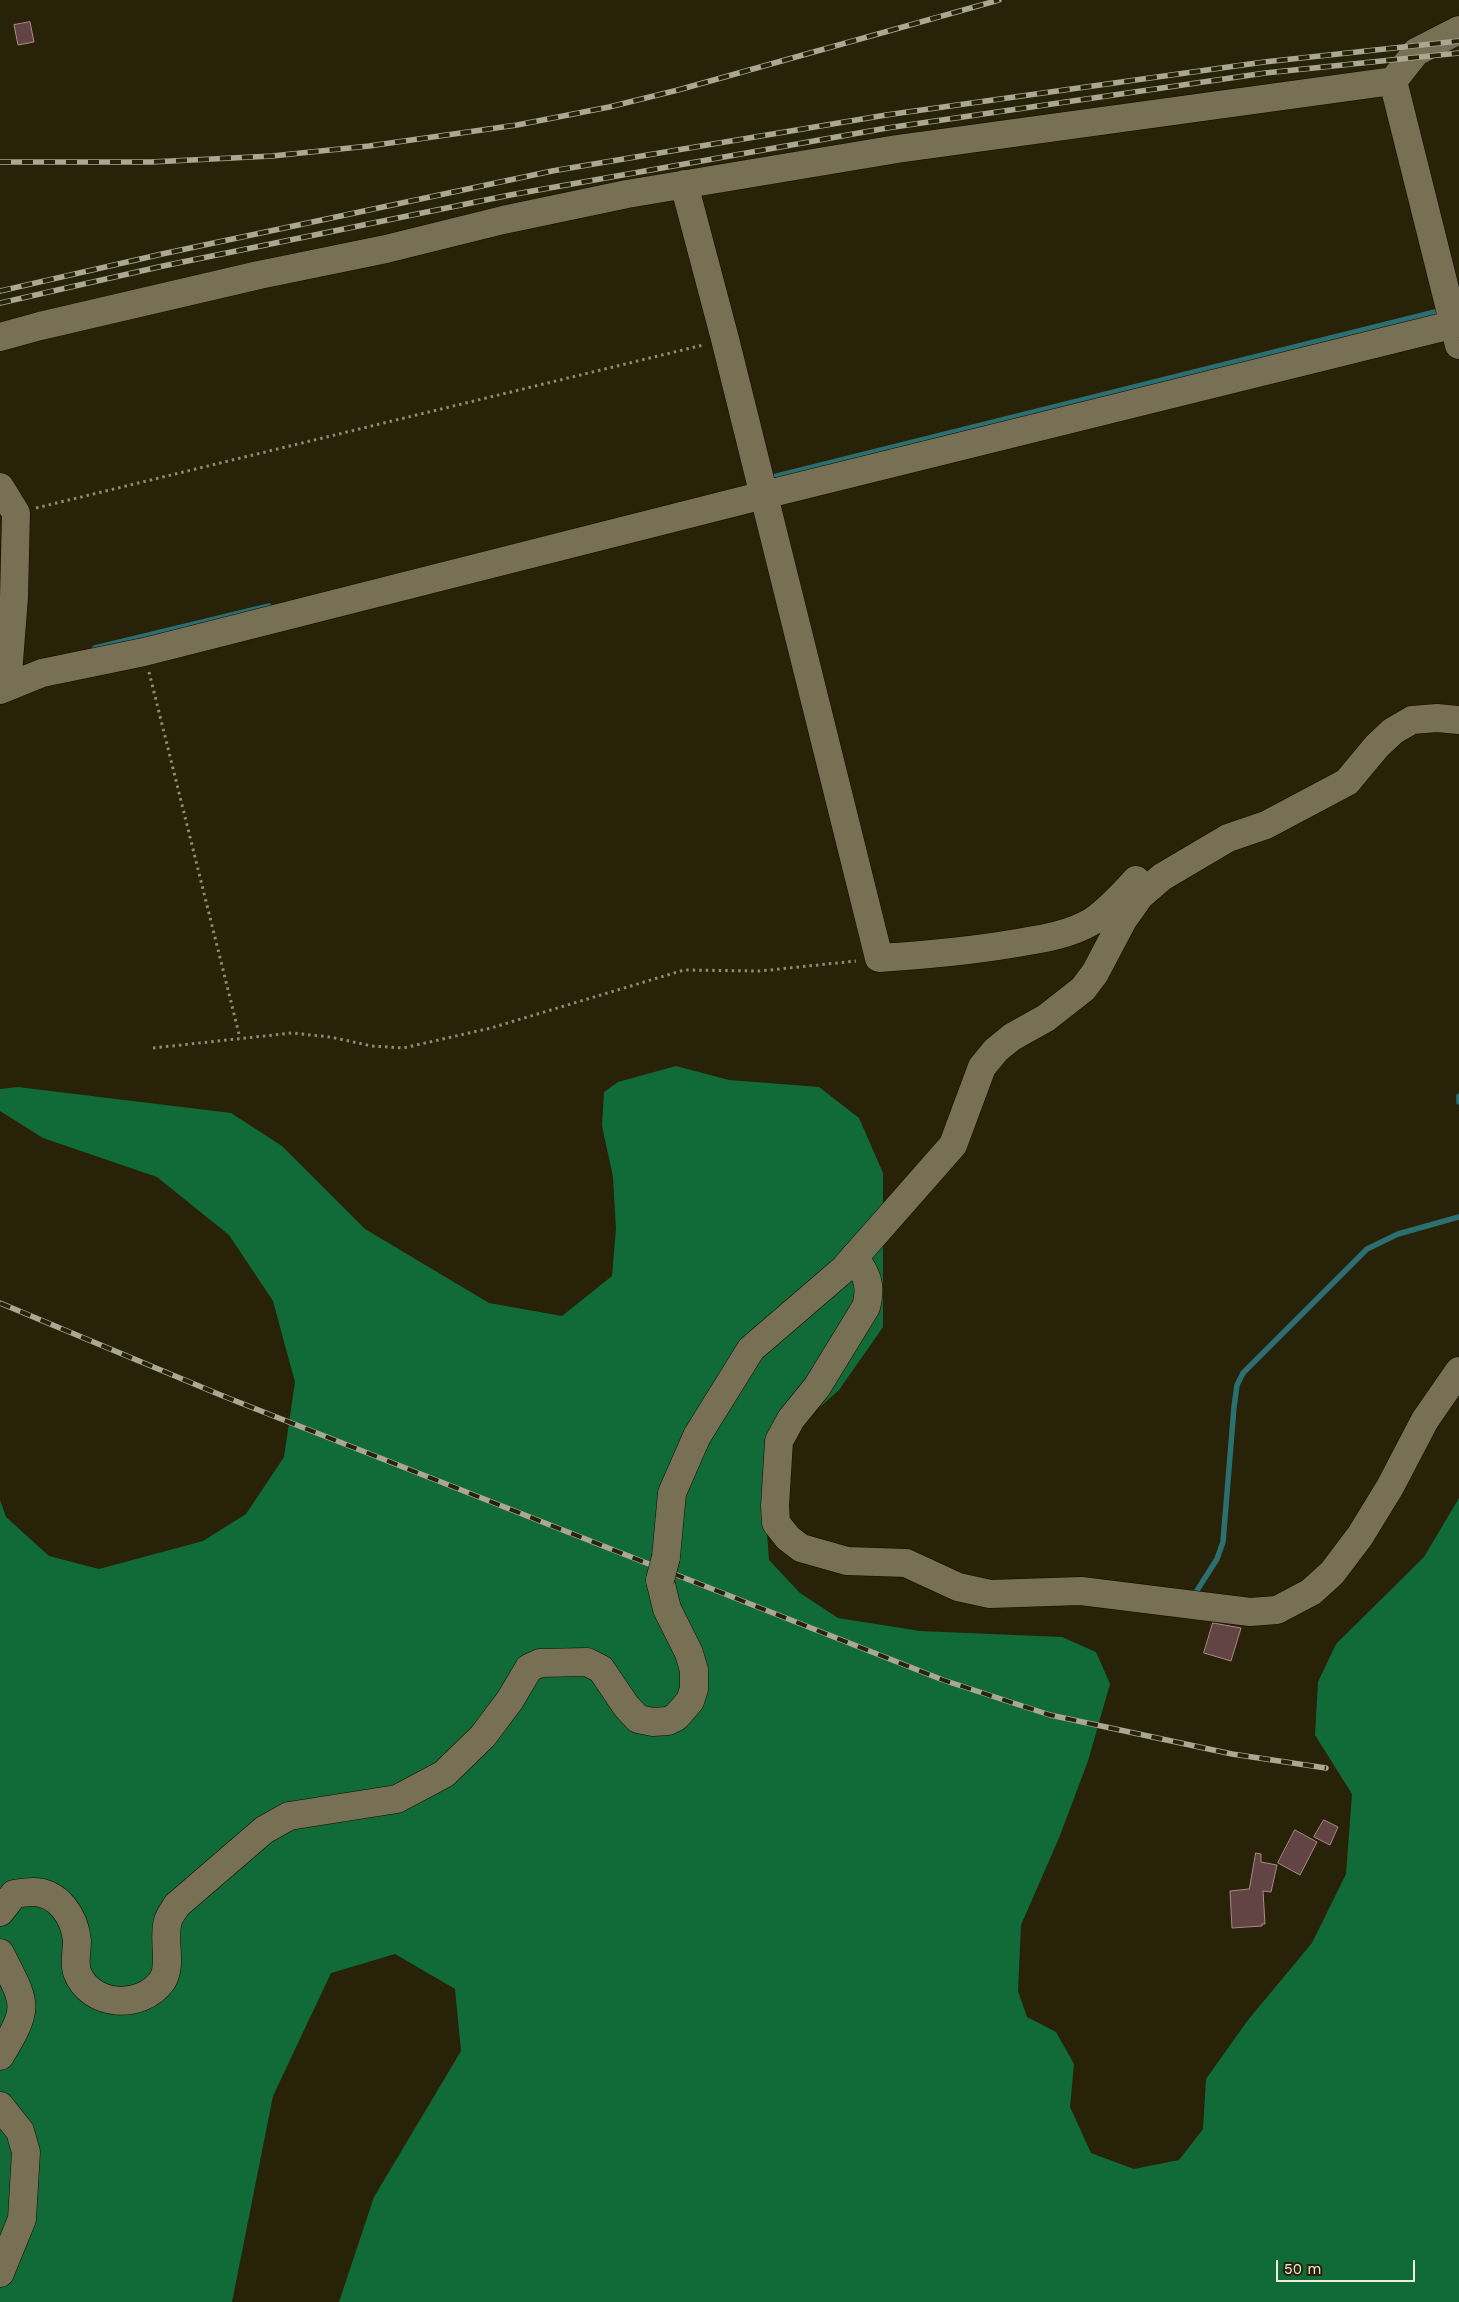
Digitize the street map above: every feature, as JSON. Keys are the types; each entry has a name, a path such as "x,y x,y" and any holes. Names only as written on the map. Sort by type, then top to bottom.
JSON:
{"street":[{"path":"0,337 259,275 386,249 503,220 626,194 1022,130 1393,81 1416,52 1459,30"},
{"path":"0,487 16,513 14,596 3,689 42,673 144,652 764,495 1457,331 1393,81"},
{"path":"684,184 725,339 880,958 971,951 1070,931 1090,922 1114,903 1144,872 1182,846 1228,838 1266,825 1347,782 1377,746 1393,732 1412,720 1437,718 1459,720"},
{"path":"0,1912 14,1894 34,1892 51,1896 68,1910 77,1939 77,1971 89,1990 111,2000 131,2002 153,1993 163,1979 166,1965 165,1940 168,1920 177,1905 264,1830 289,1816 397,1799 444,1774 483,1736 510,1700 530,1668 540,1663 587,1662 601,1669 626,1706 638,1719 653,1722 668,1721 676,1717 690,1701 694,1689 694,1670 689,1653 667,1609 663,1569 672,1492 697,1436 751,1349 844,1269 953,1145 982,1067 996,1050 1012,1037 1046,1018 1083,989 1123,920 1140,896 1162,877 1228,838"},
{"path":"854,1257 868,1279 869,1296 866,1307 817,1387 791,1419 779,1441 776,1470 776,1523 788,1538 801,1548 847,1561 906,1563 958,1587 990,1594 1081,1591 1250,1612 1277,1610 1311,1592 1332,1573 1360,1536 1390,1487 1424,1420 1459,1371"},
{"path":"0,1953 23,2005 19,2024 0,2056"},
{"path":"0,2106 20,2131 26,2152 22,2220 0,2273"}],"path":[{"path":"16,513 725,339"},
{"path":"144,652 240,1038"},
{"path":"153,1048 292,1033 330,1037 372,1046 403,1048 491,1028 684,970 760,971 880,958"}],"green space":[{"path":"676,1066 729,1080 819,1087 859,1118 883,1173 883,1327 839,1390 777,1445 765,1506 769,1560 800,1593 838,1618 920,1631 1062,1637 1096,1652 1110,1684 1088,1761 1059,1838 1021,1925 1018,1991 1027,2017 1056,2032 1074,2064 1070,2107 1091,2153 1134,2169 1179,2160 1203,2129 1206,2079 1248,2020 1312,1943 1346,1874 1352,1794 1315,1735 1318,1682 1336,1644 1424,1557 1459,1498 1459,2302 339,2302 374,2197 461,2051 455,1989 395,1954 331,1973 273,2096 232,2302 0,2302 0,1500 6,1517 49,1556 99,1569 203,1541 246,1514 284,1457 295,1382 273,1301 229,1235 157,1177 43,1138 0,1111 0,1089 18,1087 231,1113 282,1146 365,1229 489,1303 562,1316 612,1276 616,1229 613,1177 602,1126 604,1092 618,1082"}],"building":[{"path":"30,22 34,42 18,45 14,25"},
{"path":"1213,1623 1241,1628 1231,1661 1204,1653"},
{"path":"1324,1820 1338,1827 1330,1845 1314,1837"},
{"path":"1295,1830 1317,1842 1300,1875 1278,1863"},
{"path":"1256,1853 1261,1854 1261,1862 1277,1865 1271,1892 1263,1891 1265,1924 1262,1924 1262,1926 1232,1928 1230,1891 1249,1889"}],"waterway":[{"path":"769,478 1443,310"},
{"path":"95,648 269,606"},
{"path":"1459,1096 1459,1102"},
{"path":"1196,1592 1217,1559 1223,1542 1234,1407 1237,1385 1243,1373 1367,1249 1398,1234 1459,1217"}],"railway":[{"path":"0,162 151,162 272,156 369,146 517,125 609,107 678,90 999,0"},
{"path":"0,291 162,254 552,171 886,115 1264,62 1459,41"},
{"path":"0,303 163,266 510,195 887,128 1265,73 1459,53"},
{"path":"0,1303 223,1396 943,1680 1050,1715 1232,1754 1326,1768"}]}
